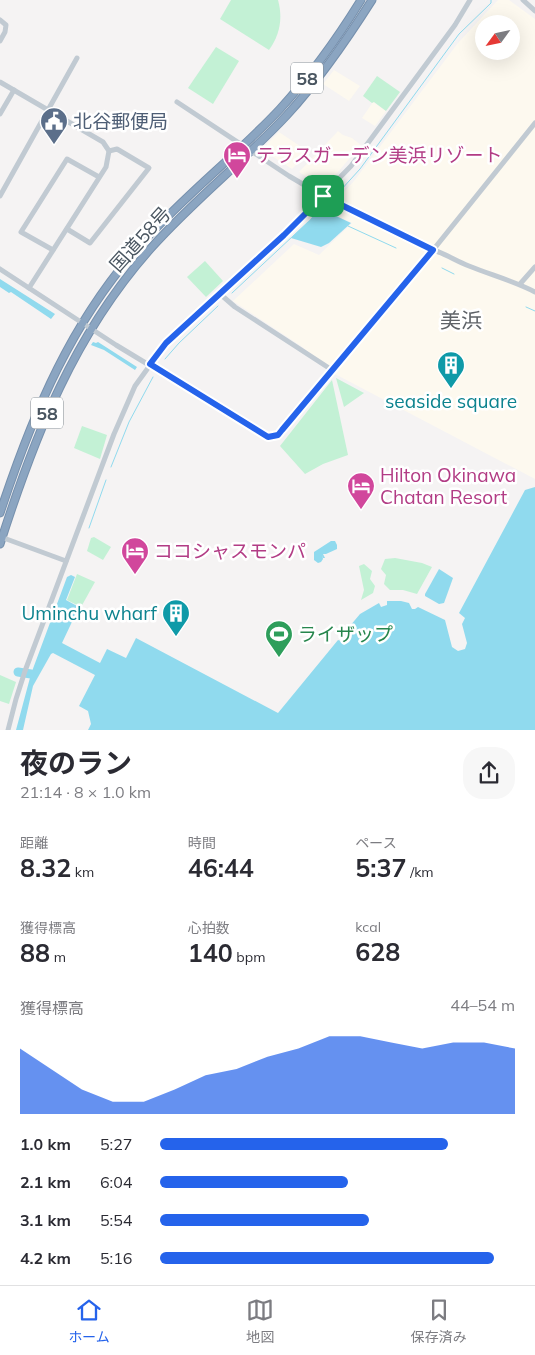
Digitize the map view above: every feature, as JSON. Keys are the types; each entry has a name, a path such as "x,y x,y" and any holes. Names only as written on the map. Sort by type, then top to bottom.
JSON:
{"highway":[{"name":"国道58号","path":"0,513 36,411 53,376 102,294 144,241 279,110 303,83 337,39 361,0"},
{"name":"国道58号","path":"1,539 46,413 67,370 91,328 118,289 151,248 286,116 327,69 372,0"}],"street":[{"path":"8,730 25,671 114,434 135,386 166,343 284,235 352,166 455,25 470,0"},
{"path":"523,0 535,11"},
{"path":"0,20 4,22 6,28 0,41"},
{"path":"0,196 77,58"},
{"path":"0,82 103,142 109,151 106,167 29,288"},
{"path":"0,114 14,90"},
{"path":"176,102 242,146 323,196 468,266 520,284 535,292"},
{"path":"0,270 116,345 268,437 278,435 433,250 535,122"},
{"path":"66,229 90,243 149,168 117,149 109,151"},
{"path":"53,250 21,232 66,160 99,177"},
{"path":"520,284 535,267"},
{"path":"219,293 235,307 332,370"},
{"path":"1,539 66,561"}],"shaded area":[{"path":"498,0 509,0 535,19 535,479 335,374 337,369 332,370 301,346 233,301 294,244 319,255 352,223 322,209 343,193 458,43 475,25 475,60 520,60 520,15 484,15"},
{"path":"334,70 360,86 349,101 323,84"},
{"path":"373,102 386,111 375,126 362,118"},
{"path":"338,131 361,145 326,186 320,185 299,172"},
{"path":"279,132 309,152 292,169 269,154 267,144"}],"green space":[{"path":"231,0 278,0 280,26 269,50 220,19"},
{"path":"216,47 239,61 213,104 188,88"},
{"path":"377,76 400,92 386,111 363,96"},
{"path":"205,261 223,281 206,297 187,277"},
{"path":"336,378 364,393 344,407"},
{"path":"332,380 348,455 323,464 305,474 280,446"},
{"path":"82,426 107,435 100,459 74,448"},
{"path":"94,537 111,547 103,560 87,551 91,538"},
{"path":"395,558 422,563 432,567 417,594 403,590 390,590 384,584 386,575 381,569 385,559"},
{"path":"364,564 372,571 370,579 375,586 373,593 361,600 364,590 359,566"},
{"path":"77,574 95,582 81,607 67,600"},
{"path":"0,675 16,682 9,704 0,701"}],"water":[{"path":"321,209 351,223 329,243 321,247 291,238"},
{"path":"0,279 55,314 51,319 11,292 9,293 0,287"},
{"path":"93,342 98,342 137,367 135,370 104,350 91,345"},
{"path":"535,487 535,730 88,730 91,724 88,711 79,706 95,675 53,653 33,686 23,730 16,730 31,674 67,577 71,575 75,577 66,600 79,607 62,643 100,663 107,649 126,658 136,638 278,713 338,640 345,639 344,633 360,614 379,603 381,607 387,605 387,601 409,603 412,609 418,607 445,620 452,647 458,651 465,649 467,643 462,624 465,618 459,613 525,490"},
{"path":"331,541 335,541 337,549 323,554 325,558 322,555 323,559 318,563 314,560 314,552"},
{"path":"439,569 453,578 444,603 439,604 425,596 425,594"}],"waterway":[{"path":"340,191 360,169 459,34 491,3 491,0"},
{"path":"311,219 322,207"},
{"path":"232,293 308,222"},
{"path":"348,226 396,248"},
{"path":"442,268 454,274"},
{"path":"165,359 218,306"},
{"path":"526,307 535,311"},
{"path":"111,467 129,422 153,377"},
{"path":"89,528 106,480"},
{"path":"18,672 31,674"}],"place":[{"name":"北谷郵便局","path":"54,145"},
{"name":"テラスガーデン美浜リゾート","path":"237,179"},
{"name":"seaside square","path":"451,389"},
{"name":"Hilton Okinawa Chatan Resort","path":"361,510"},
{"name":"ココシャスモンパ","path":"135,575"},
{"name":"Uminchu wharf","path":"176,637"},
{"name":"ライザップ","path":"279,658"}],"district":[{"name":"美浜","path":"461,320"}],"route":[{"path":"323,196 433,250 278,435 268,437 150,364 166,343 284,235 323,196"}]}
